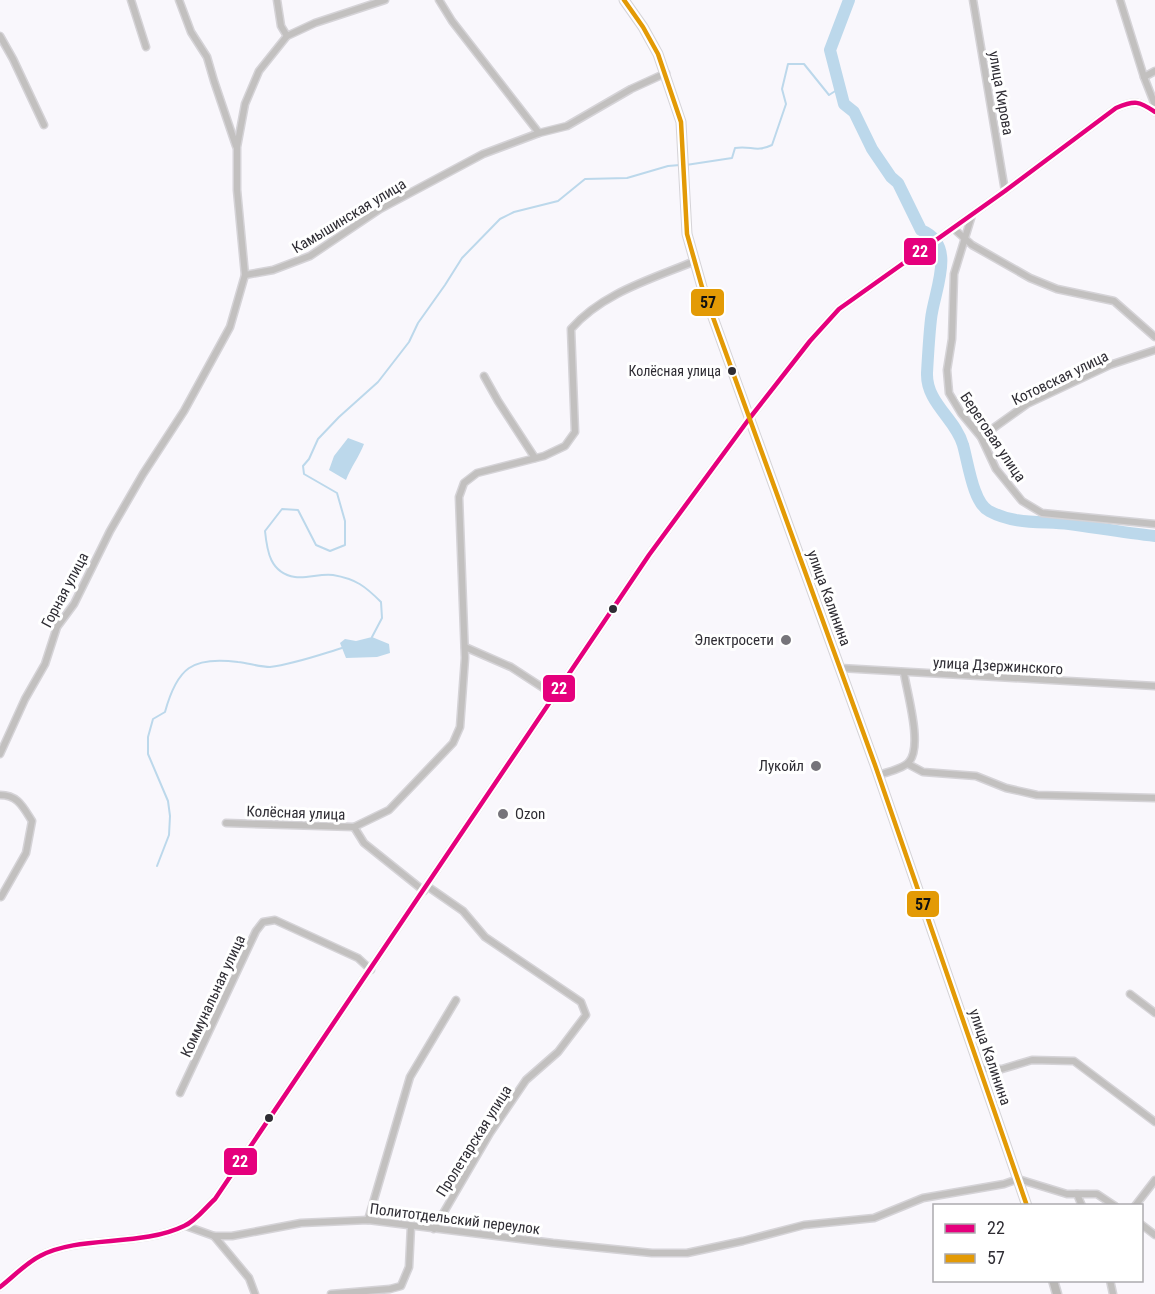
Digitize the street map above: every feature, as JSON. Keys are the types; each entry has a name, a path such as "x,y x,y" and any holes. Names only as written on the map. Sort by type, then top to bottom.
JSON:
{"main road":[{"name":"улица Калинина","path":"624,0 643,27 666,73 681,122 687,234 695,261 749,419 879,776 1026,1204"}],"street":[{"path":"131,0 146,46"},
{"path":"178,0 191,32 207,57 237,147"},
{"path":"277,0 281,26 287,36"},
{"path":"245,275 237,190 237,147 245,104 259,71 287,36 315,23 385,0"},
{"path":"439,0 452,21 539,133"},
{"name":"улица Кирова","path":"973,0 1005,191"},
{"path":"1120,0 1155,105"},
{"path":"0,36 14,59 44,125"},
{"path":"1144,77 1155,71"},
{"name":"Камышинская улица","path":"245,275 273,270 310,256 380,209 483,154 539,133 567,126 631,89 666,73"},
{"path":"0,1287 40,1255 69,1246 134,1239 186,1226 215,1199 649,555 749,419 810,341 839,309 972,215 1116,108 1127,103 1140,102 1155,112"},
{"name":"Береговая улица","path":"972,215 954,274 952,339 947,370 949,393 961,413 981,437 996,469 1022,501 1042,513 1155,524"},
{"path":"952,229 1030,278 1057,289 1114,301 1155,336"},
{"name":"Колёсная улица","path":"226,823 354,827 389,810 453,743 460,727 465,647 459,497 464,483 477,473 535,458 566,446 575,432 571,329 582,316 604,300 695,261"},
{"name":"Горная улица","path":"0,754 25,699 45,664 57,627 74,604 110,531 143,474 184,411 230,327 245,275"},
{"name":"Котовская улица","path":"981,437 1027,404 1110,365 1155,350"},
{"path":"484,376 535,458"},
{"path":"465,647 511,667 554,695"},
{"name":"улица Дзержинского","path":"840,668 1155,686"},
{"path":"879,776 908,764 915,752 915,738 904,673"},
{"path":"908,764 924,772 976,776 1006,788 1037,795 1081,798 1155,798"},
{"path":"0,795 9,795 20,801 32,821 26,853 1,897"},
{"path":"354,827 364,843 425,889"},
{"name":"Пролетарская улица","path":"425,889 463,911 485,937 581,1002 586,1015 558,1052 526,1080 490,1133 434,1229"},
{"name":"Коммунальная улица","path":"180,1093 256,931 263,922 274,920 358,958 371,970"},
{"path":"1130,994 1155,1013"},
{"path":"368,1220 410,1077 456,1000"},
{"path":"979,1066 983,1069 1002,1069 1032,1060 1074,1061 1155,1122"},
{"path":"1018,1179 1068,1194 1097,1194 1112,1204"},
{"name":"Политотдельский переулок","path":"186,1226 214,1236 232,1236 301,1223 368,1220 652,1253 687,1252 743,1241 804,1225 873,1218 923,1198 1004,1184 1018,1179"},
{"path":"1137,1204 1155,1180"},
{"path":"1077,1194 1081,1204"},
{"path":"331,1294 360,1293 401,1286 409,1267 411,1226"},
{"path":"1143,1226 1155,1235"},
{"path":"214,1236 249,1278 255,1294"}],"water":[{"path":"348,438 364,444 346,480 329,470 334,456"},
{"path":"372,637 389,644 390,653 377,657 346,658 340,643 345,639 356,641"}],"waterway":[{"path":"849,0 830,50 844,104 854,112 872,149 891,177 898,183 921,230 932,237 939,246 941,269 931,319 928,384 936,402 954,427 963,445 979,500 989,511 1009,519 1069,524 1155,536"},
{"path":"686,165 732,158 735,148 757,149 772,145 786,104 782,89 788,64 804,64 829,95 840,88"},
{"path":"372,637 382,618 381,602 370,592 354,581 333,575 300,577 287,575 275,566 267,546 265,531 282,509 298,510 316,545 330,551 345,545 345,521 337,493 304,474 303,466 309,459 318,439 378,382 409,342 418,323 462,258 500,219 514,212 558,201 585,179 627,178 668,166 680,165"},
{"path":"157,866 169,835 170,816 168,801 148,754 148,737 153,719 165,712 181,675 189,668 209,661 238,662 270,667 297,662 342,648"}],"transit line":[{"name":"57","path":"624,0 658,54 681,122 687,234 702,287 875,765 1026,1204"},
{"name":"22","path":"0,1287 35,1259 56,1250 73,1245 149,1237 188,1224 201,1214 215,1199 649,555 749,419 810,341 839,309 1005,191 1116,108 1137,103 1155,112"}],"place":[{"name":"Колёсная улица","path":"732,371"},
{"name":"Электросети","path":"786,640"},
{"name":"Лукойл","path":"816,766"},
{"name":"Ozon","path":"503,814"}]}
